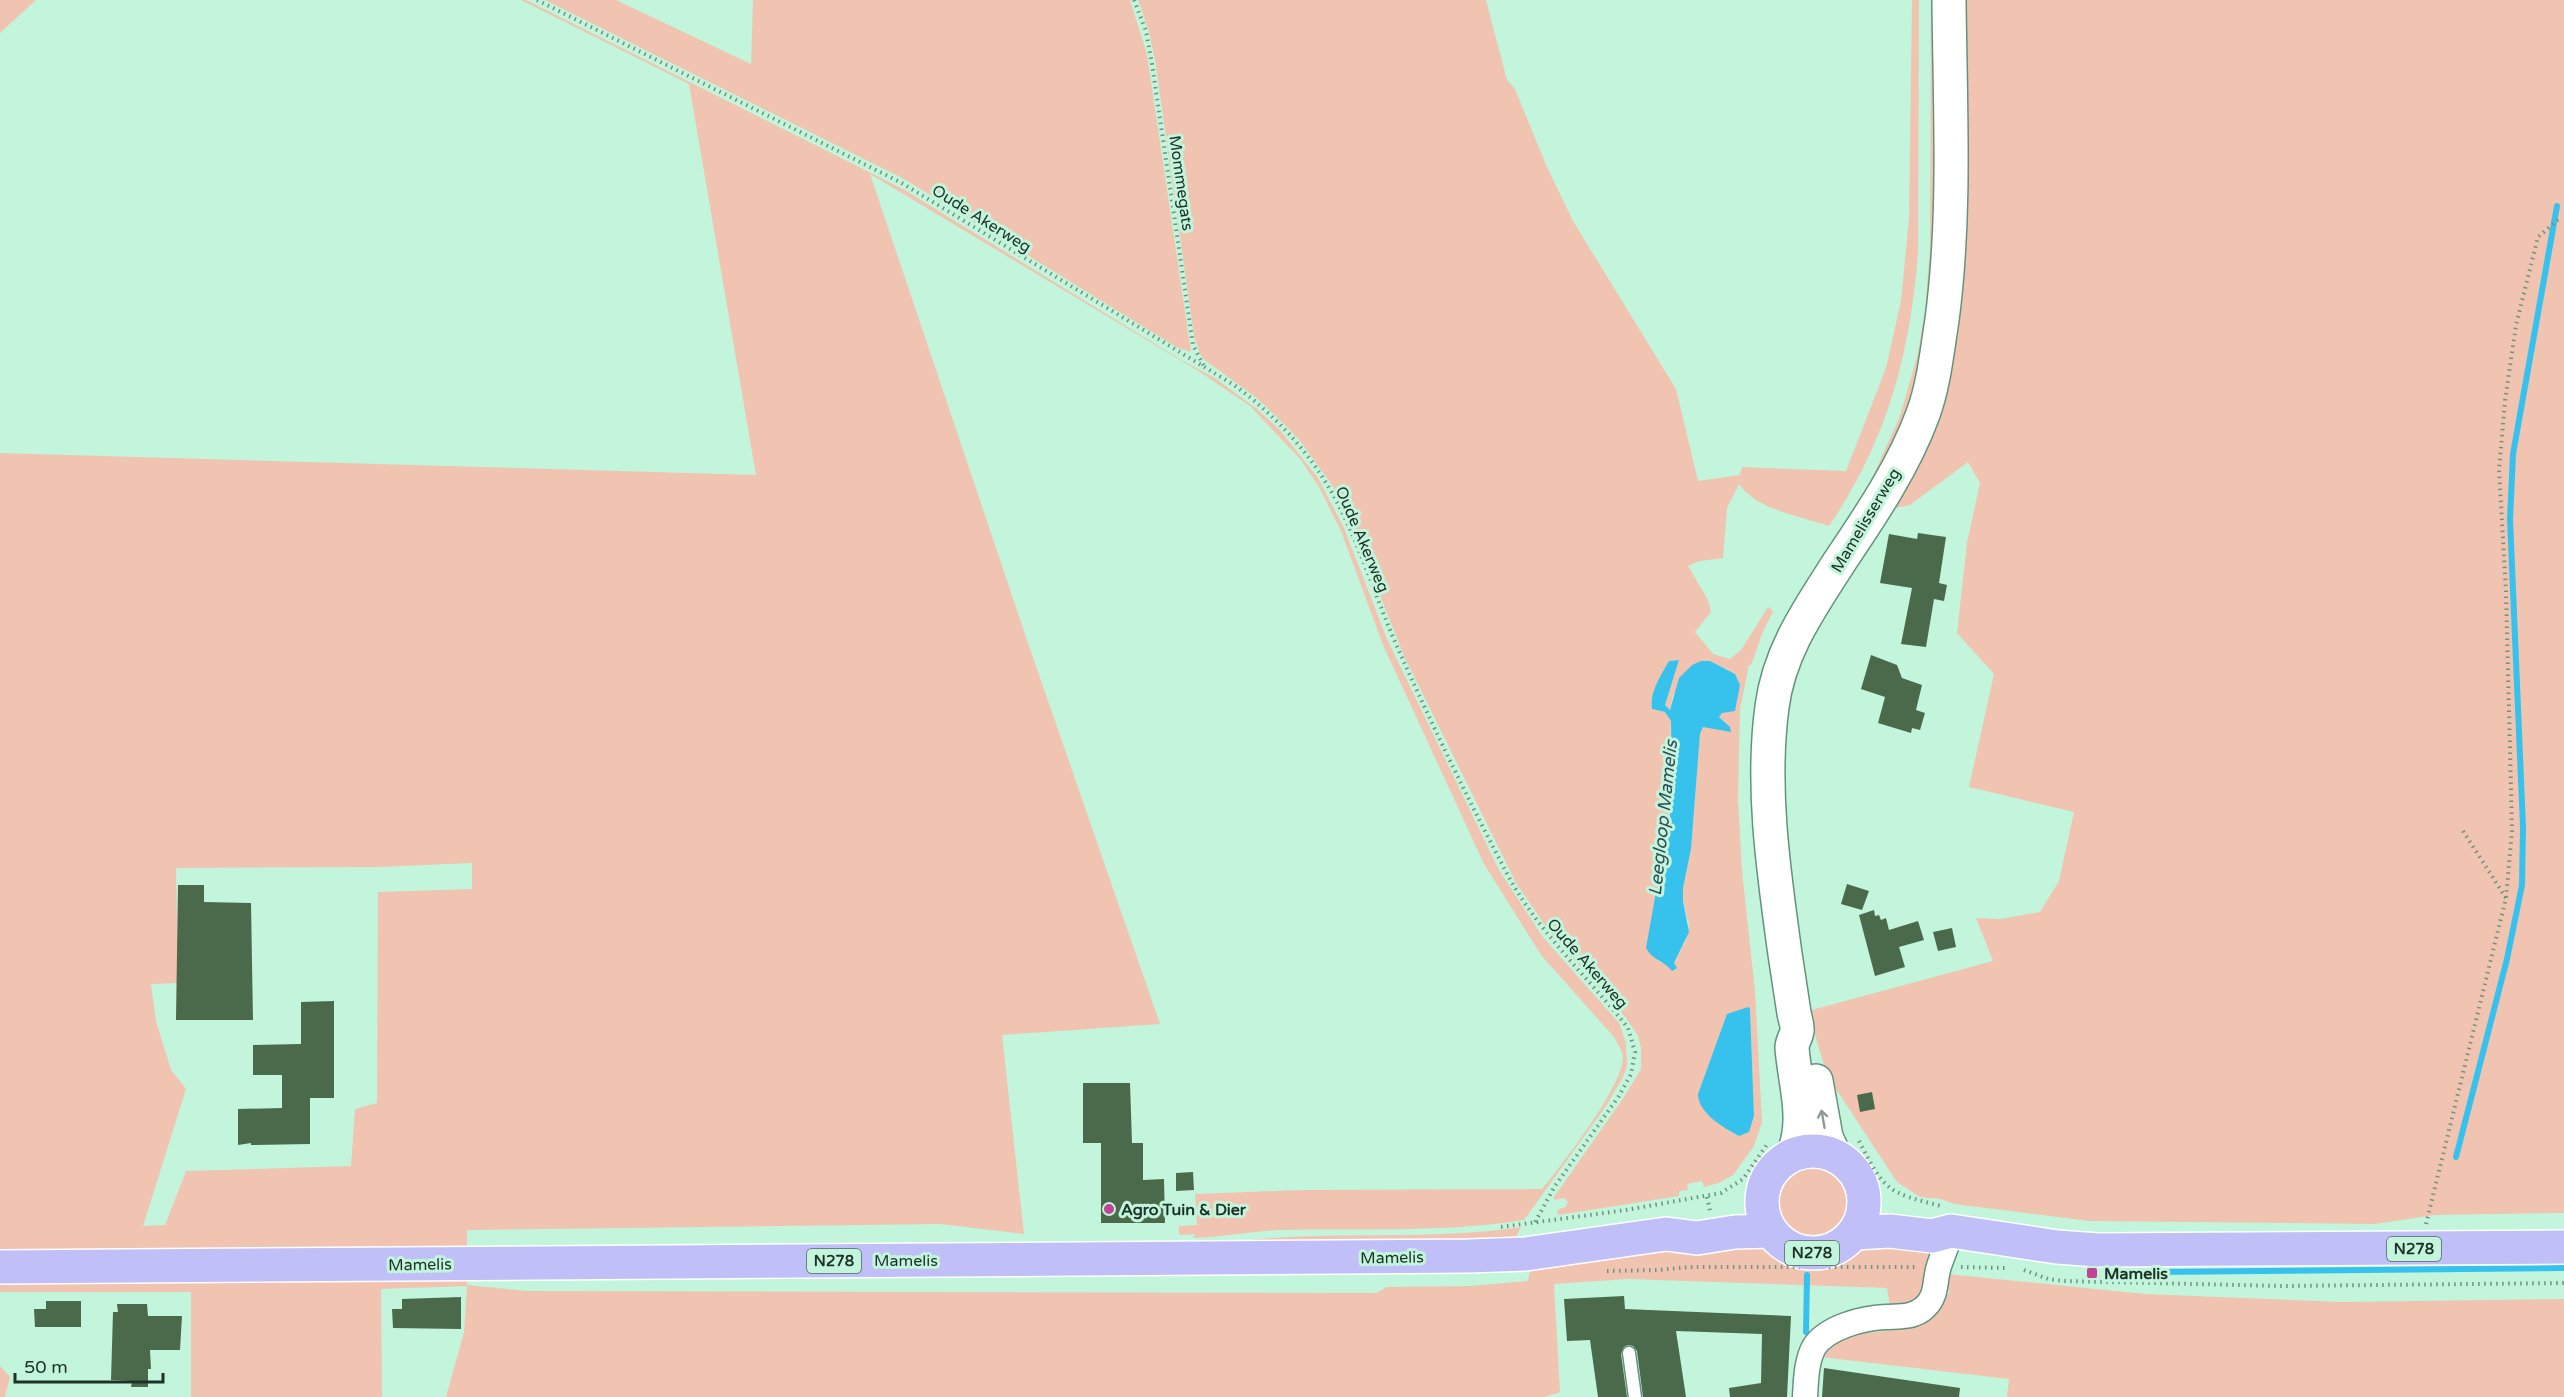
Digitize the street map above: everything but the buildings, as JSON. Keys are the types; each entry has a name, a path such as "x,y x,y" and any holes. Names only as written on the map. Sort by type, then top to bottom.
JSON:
{"main road":[{"path":"1763,1193 1781,1147 1814,1151 1845,1146 1864,1194"},
{"name":"N278","path":"1763,1193 1763,1213 1771,1231 1785,1245 1809,1253 1834,1249 1854,1233 1863,1214 1864,1194 1896,1210 1935,1220 1951,1231"},
{"name":"Mamelis","path":"1666,1234 1693,1222 1734,1209 1763,1193"},
{"name":"Mamelis","path":"0,1267 1479,1256 1526,1254 1666,1234 1697,1238 1735,1232 1771,1231"},
{"name":"N278","path":"1854,1233 1890,1231 1932,1236 1951,1231 2057,1247 2098,1250 2564,1247"}],"street":[{"name":"Mamelisserweg","path":"1781,1147 1798,1140 1801,1124 1792,1043 1797,1031 1772,843 1769,769 1771,709 1781,666 1797,629 1904,456 1931,389 1947,283 1951,221 1949,0"},
{"name":"Mamelisserweg","path":"1797,1031 1806,1039 1826,1137 1845,1146"},
{"path":"1805,1397 1807,1369 1815,1347 1828,1335 1862,1320 1907,1316 1922,1310 1933,1298 1938,1267 1951,1231"}],"lane":[{"path":"1629,1353 1635,1397"}],"path":[{"name":"Oude Akerweg","path":"537,0 900,182 1206,368 1259,405 1296,442 1321,475 1348,524 1379,608 1400,655 1510,881 1542,928 1622,1020 1632,1037 1635,1052 1631,1074 1619,1096 1571,1162 1534,1222 1707,1197"},
{"name":"Mommegats","path":"1134,0 1146,31 1152,64 1193,345 1206,368"},
{"path":"2426,1226 2506,898 2512,830 2506,591 2499,470 2505,401 2516,325 2538,237 2561,217"},
{"path":"2463,831 2506,898"},
{"path":"1845,1146 1884,1185 1893,1191 1918,1200 1916,1209"},
{"path":"1709,1210 1707,1197 1736,1185 1756,1162 1781,1147"},
{"path":"1720,1267 1904,1268"},
{"path":"1938,1267 2012,1268"},
{"path":"2018,1269 2048,1279 2063,1281 2271,1286 2564,1283"}],"shaded area":[{"path":"0,0 36,0 0,33"},
{"path":"521,0 526,0 903,189 1183,361 1215,378 1257,409 1280,430 1318,478 1344,528 1387,639 1499,870 1542,936 1619,1023 1626,1043 1627,1067 1606,1106 1524,1220 1463,1227 1280,1230 1193,1238 1195,1234 1179,1235 1179,1226 1197,1225 1195,1194 1302,1190 1542,1189 1602,1106 1620,1071 1622,1052 1614,1037 1541,955 1484,864 1383,645 1341,531 1319,487 1301,460 1250,406 1200,372 870,174 1028,643 1160,1024 1002,1035 1024,1234 940,1224 467,1230 467,1285 526,1291 1376,1293 1387,1287 1470,1286 1528,1281 1531,1265 1719,1243 1771,1245 1783,1254 1803,1260 1825,1260 1875,1239 1931,1243 1923,1297 1911,1306 1890,1307 1887,1288 1628,1279 1554,1284 1560,1392 1545,1397 446,1397 464,1332 467,1286 381,1289 382,1397 191,1397 191,1292 0,1292 0,453 756,475 689,84","holes":["472,863 472,889 378,892 377,1103 355,1109 351,1166 186,1171 165,1225 143,1226 186,1089 171,1070 156,1021 151,984 178,983 176,868 380,867"]},
{"path":"545,0 616,0 751,64 753,0 1130,0 1147,54 1191,352 1178,348 904,179"},
{"path":"1138,0 1486,0 1507,80 1515,89 1547,167 1573,221 1676,389 1698,481 1740,475 1742,467 1846,471 1886,368 1901,301 1909,219 1912,0 1919,0 1918,253 1909,327 1902,362 1881,429 1849,494 1829,526 1768,506 1747,493 1739,484 1727,508 1723,558 1700,561 1688,566 1708,600 1711,612 1695,632 1713,654 1730,659 1741,650 1768,607 1773,611 1751,665 1749,665 1740,709 1738,798 1742,871 1755,991 1762,1122 1754,1146 1733,1175 1719,1183 1704,1187 1702,1181 1687,1184 1688,1190 1679,1191 1679,1196 1558,1215 1559,1209 1565,1207 1568,1202 1564,1198 1554,1200 1554,1197 1641,1069 1641,1048 1638,1036 1626,1018 1549,931 1516,883 1404,656 1349,517 1332,485 1300,441 1284,424 1258,399 1206,361 1200,354 1194,336 1155,60 1149,32","holes":["1679,660 1665,705 1670,710 1673,695 1701,661 1710,661 1735,674 1740,685 1735,710 1722,713 1719,717 1724,721 1703,727 1700,734 1691,849 1683,888 1683,901 1689,925 1686,940 1674,963 1669,966 1659,961 1647,948 1673,792 1670,754 1671,721 1665,712 1652,709 1652,697 1669,661","1750,1009 1754,1116 1752,1123 1739,1136 1719,1124 1707,1113 1699,1101 1698,1094 1727,1015"]},
{"path":"1931,0 1938,0 1938,281 1904,433 1865,494 1900,416 1918,353 1925,310 1930,248"},
{"path":"1960,0 2564,0 2564,1213 2435,1215 2375,1224 2089,1221 1954,1204 1941,1199 1920,1197 1897,1182 1836,1089 1824,1065 1808,1011 1993,961 1976,918 2000,919 2040,912 2059,881 2074,812 1969,787 1994,674 1957,633 1967,543 1980,483 1968,462 1910,505 1891,509 1935,429 1953,359 1961,222"},
{"path":"1813,1167 1833,1173 1843,1183 1849,1203 1843,1223 1833,1233 1813,1239 1793,1233 1783,1223 1777,1203 1783,1183 1793,1173"},
{"path":"1521,1227 1515,1239 1233,1242 1305,1236 1449,1234"},
{"path":"1947,1274 2145,1294 2341,1302 2564,1299 2564,1397 2007,1397 2009,1379 1821,1357 1836,1342 1859,1334 1894,1330 1926,1320 1949,1293"},
{"path":"0,1366 10,1377 5,1397 0,1397"}],"water":[{"path":"1679,660 1665,705 1670,710 1679,678 1692,665 1701,661 1710,661 1735,674 1740,685 1735,711 1722,713 1719,717 1730,727 1731,732 1703,727 1700,734 1691,849 1683,888 1689,932 1674,963 1677,968 1672,971 1646,948 1672,803 1671,721 1665,712 1652,709 1652,697 1656,684 1669,661"},
{"path":"1748,1007 1750,1009 1754,1116 1749,1132 1739,1136 1707,1114 1699,1101 1698,1094 1727,1014"}],"waterway":[{"path":"2456,1157 2507,959 2522,885 2523,827 2510,519 2513,454 2557,206"},
{"path":"2154,1272 2564,1268"},
{"name":"Leegloop Mamelis","path":"1806,1332 1807,1275"}],"place":[{"name":"Agro Tuin & Dier","path":"1109,1209"},
{"name":"Mamelis","path":"2092,1273"}]}
